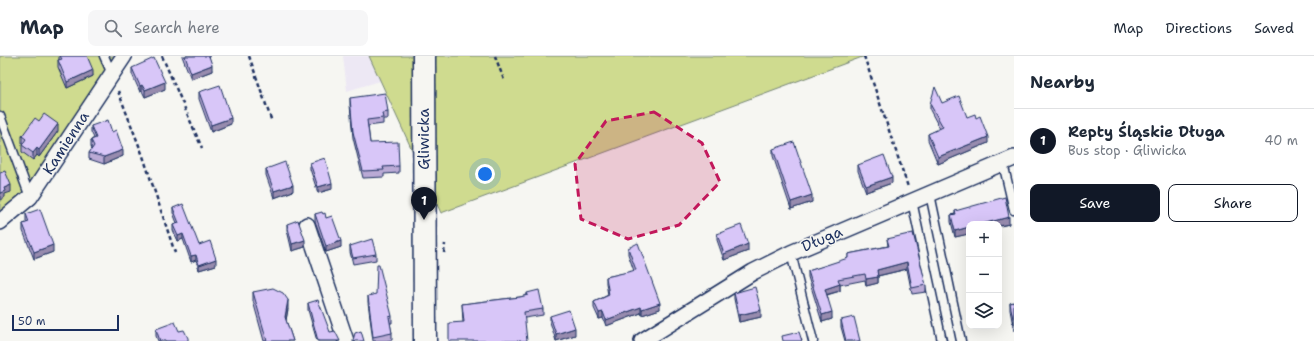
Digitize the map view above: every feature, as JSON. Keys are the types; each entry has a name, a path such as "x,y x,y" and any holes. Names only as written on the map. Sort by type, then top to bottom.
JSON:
{"main road":[{"name":"Gliwicka","path":"424,56 425,341"}],"street":[{"name":"Kamienna","path":"0,222 30,197 124,56"},
{"name":"Długa","path":"642,341 753,272 791,252 1008,161"},
{"path":"307,225 346,341"}],"lane":[{"path":"104,56 112,74"},
{"path":"0,116 30,197"},
{"path":"1008,161 1014,210"},
{"path":"930,194 960,341"},
{"path":"912,201 942,341"},
{"path":"791,252 813,341"}],"path":[{"path":"162,56 202,148"},
{"path":"249,56 272,122"},
{"path":"495,56 504,80"},
{"path":"864,56 912,201"},
{"path":"112,74 143,156 175,253"}],"highlighted area":[{"path":"654,112 702,143 720,182 679,225 628,239 581,219 575,164 606,121"}],"shaded area":[{"path":"343,56 409,56 410,72 347,91"}],"green space":[{"path":"0,56 130,56 0,224"},
{"path":"369,56 865,56 441,213"}],"building":[{"path":"60,56 87,56 93,70 67,82 58,60 62,59"},
{"path":"185,56 209,56 212,65 191,73"},
{"path":"154,58 165,82 145,90 142,85 140,86 132,68"},
{"path":"220,85 231,118 211,125 199,92"},
{"path":"935,87 942,103 959,96 967,117 975,114 976,118 980,116 988,137 938,157 928,134 943,127 930,104"},
{"path":"385,93 388,112 382,113 383,118 367,120 370,143 398,142 399,166 383,167 384,170 363,171 353,132 350,98"},
{"path":"44,114 58,124 39,150 37,148 33,153 22,145 26,139 22,136 35,118 39,121"},
{"path":"108,120 112,132 116,130 123,150 104,157 89,153 94,146 91,140 96,138 91,126"},
{"path":"794,142 812,195 791,202 773,149"},
{"path":"884,155 892,177 866,186 858,165"},
{"path":"325,158 332,183 318,187 310,163"},
{"path":"285,162 293,185 274,191 266,169"},
{"path":"5,171 11,185 4,188 5,191 0,193 0,173"},
{"path":"1005,197 1009,217 994,221 966,221 966,228 955,231 951,215 956,214 955,211"},
{"path":"183,204 199,245 210,241 216,259 199,265 196,255 191,256 183,234 178,236 173,225 179,223 173,208"},
{"path":"40,209 53,245 34,252 23,224 29,222 26,214"},
{"path":"322,212 323,214 325,213 326,218 332,216 341,241 326,246 315,214"},
{"path":"298,220 305,240 292,244 287,224"},
{"path":"741,225 748,244 724,254 717,234"},
{"path":"913,233 926,285 912,288 907,262 877,270 878,277 866,279 865,274 838,279 840,284 825,289 832,312 822,315 808,271 848,258 848,254 889,246 887,239"},
{"path":"372,239 376,254 353,258 350,246"},
{"path":"638,243 660,303 642,309 641,307 606,320 603,312 599,313 594,302 609,295 606,277 636,270 628,248"},
{"path":"377,265 379,265 392,316 389,317 392,333 373,337 368,296 376,294"},
{"path":"755,287 761,310 739,315 734,293"},
{"path":"273,288 283,293 288,300 285,317 293,341 267,341 253,292"},
{"path":"539,290 543,309 524,312 527,341 449,341 449,323 464,322 462,304 520,297 528,295 527,293"},
{"path":"318,300 330,332 335,331 340,341 318,341 308,303"},
{"path":"1014,302 1014,324 1010,303"},
{"path":"569,310 575,328 556,334 550,316"},
{"path":"854,317 860,341 846,341 841,320"},
{"path":"175,322 179,331 184,330 188,341 160,341 156,329"},
{"path":"361,331 364,341 352,341 355,333"},
{"path":"799,332 802,341 783,341 782,336"}],"place":[{"name":"Repty Śląskie Długa","path":"424,220"}]}
